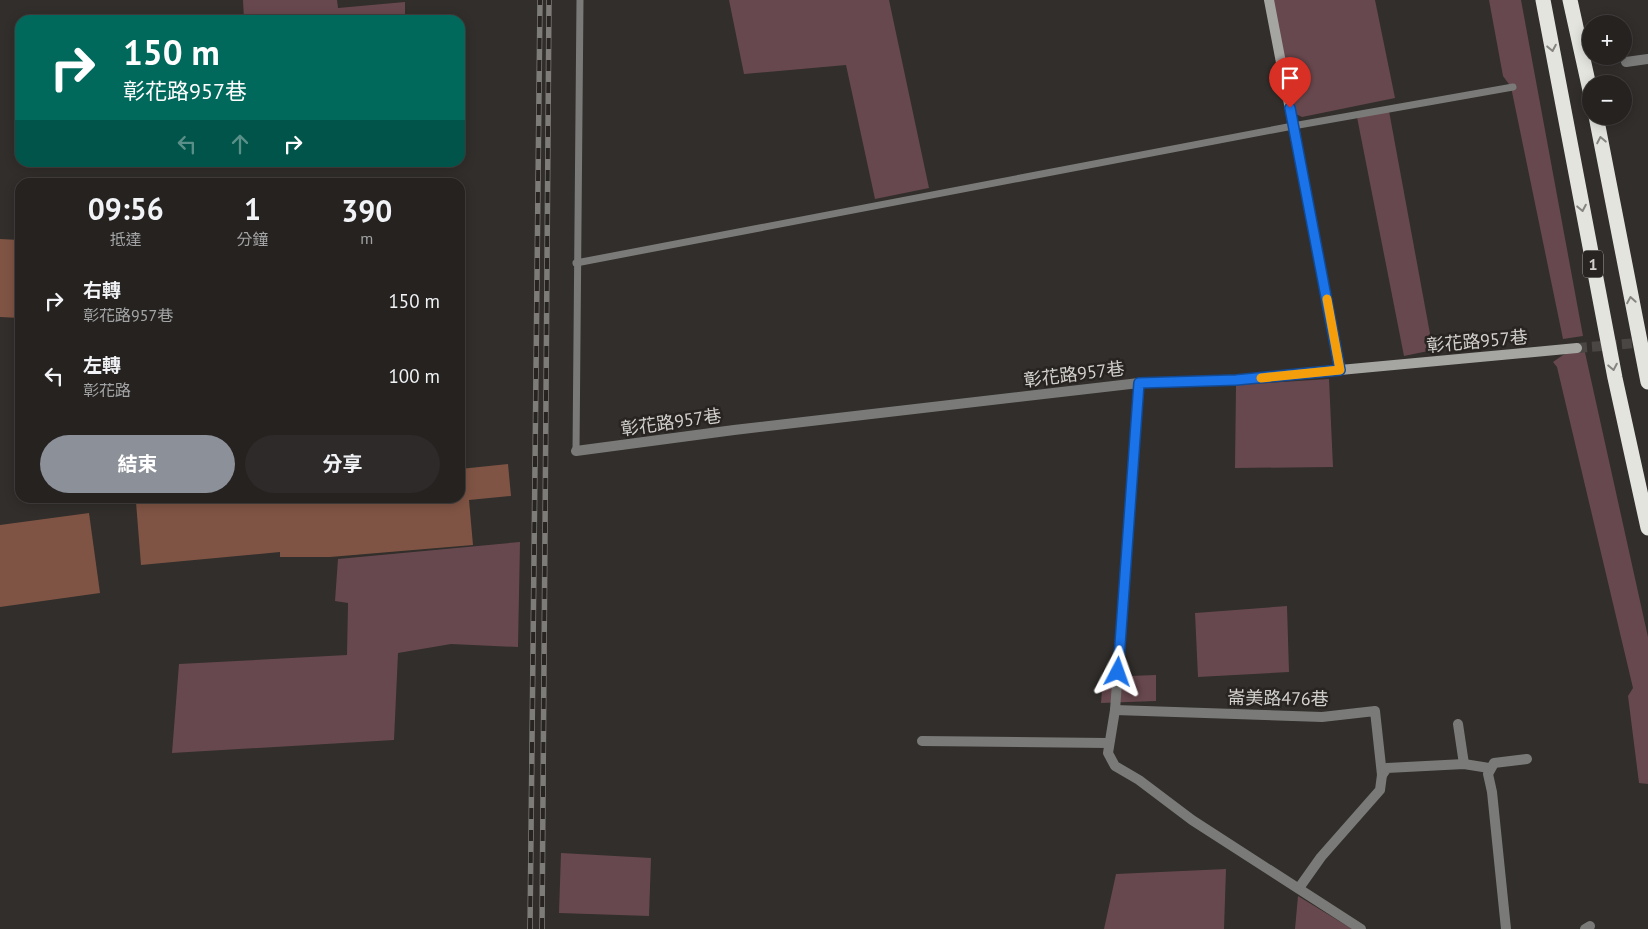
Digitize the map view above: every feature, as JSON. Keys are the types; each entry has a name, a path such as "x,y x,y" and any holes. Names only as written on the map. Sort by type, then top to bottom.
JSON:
{"highway":[{"name":"1","path":"1542,0 1614,369 1648,528"},
{"path":"1570,0 1587,75"},
{"name":"1","path":"1598,125 1648,382"}],"street":[{"path":"1269,0 1340,370"},
{"path":"1632,61 1648,59"},
{"name":"彰花路957巷","path":"576,451 734,430 1139,383 1236,380 1577,348"},
{"path":"1139,383 1115,710 1108,743 1108,753 1116,766 1139,780 1192,820 1361,929"},
{"name":"崙美路476巷","path":"1115,710 1322,717 1375,710 1382,775 1380,790 1321,857 1299,888"},
{"path":"1458,724 1464,764"},
{"path":"922,741 1108,743"},
{"path":"1506,929 1492,792 1488,774 1489,768 1494,763 1527,759"},
{"path":"1382,775 1387,768 1464,764 1489,768"}],"lane":[{"path":"576,451 576,262 580,0"},
{"path":"576,262 1294,126 1514,88"}],"shaded area":[{"path":"243,0 337,0 338,8 405,2 405,15 244,15"},
{"path":"729,0 889,0 929,188 875,199 846,65 744,74"},
{"path":"1272,0 1375,0 1395,98 1302,117 1294,113"},
{"path":"1489,0 1521,0 1583,336 1563,339 1511,87 1503,76"},
{"path":"1389,111 1433,350 1404,356 1357,117"},
{"path":"1584,348 1648,637 1648,784 1639,783 1628,696 1633,688 1557,367 1553,362 1563,355"},
{"path":"1329,379 1333,467 1235,468 1236,385"},
{"path":"520,542 518,647 451,644 398,653 394,740 172,753 179,664 347,655 348,603 335,601 338,559"},
{"path":"1287,606 1289,672 1198,677 1195,613"},
{"path":"1156,675 1156,701 1101,703 1103,677"},
{"path":"561,853 651,858 649,916 559,913"},
{"path":"1226,869 1224,929 1104,929 1116,874"},
{"path":"1298,896 1352,929 1295,929"}],"building":[{"path":"0,239 15,240 15,318 0,317"},
{"path":"508,464 511,496 469,500 473,545 330,557 280,557 280,552 141,565 136,503 465,503 465,468"},
{"path":"89,513 100,593 0,607 0,525"}],"tunnel":[{"path":"1577,348 1648,342"}],"railway":[{"path":"530,929 540,0"},
{"path":"542,929 549,0"}],"slow traffic":[{"path":"1261,378 1340,370 1327,299"}],"route":[{"path":"1118,672 1139,383 1236,380 1340,370 1290,108"}]}
